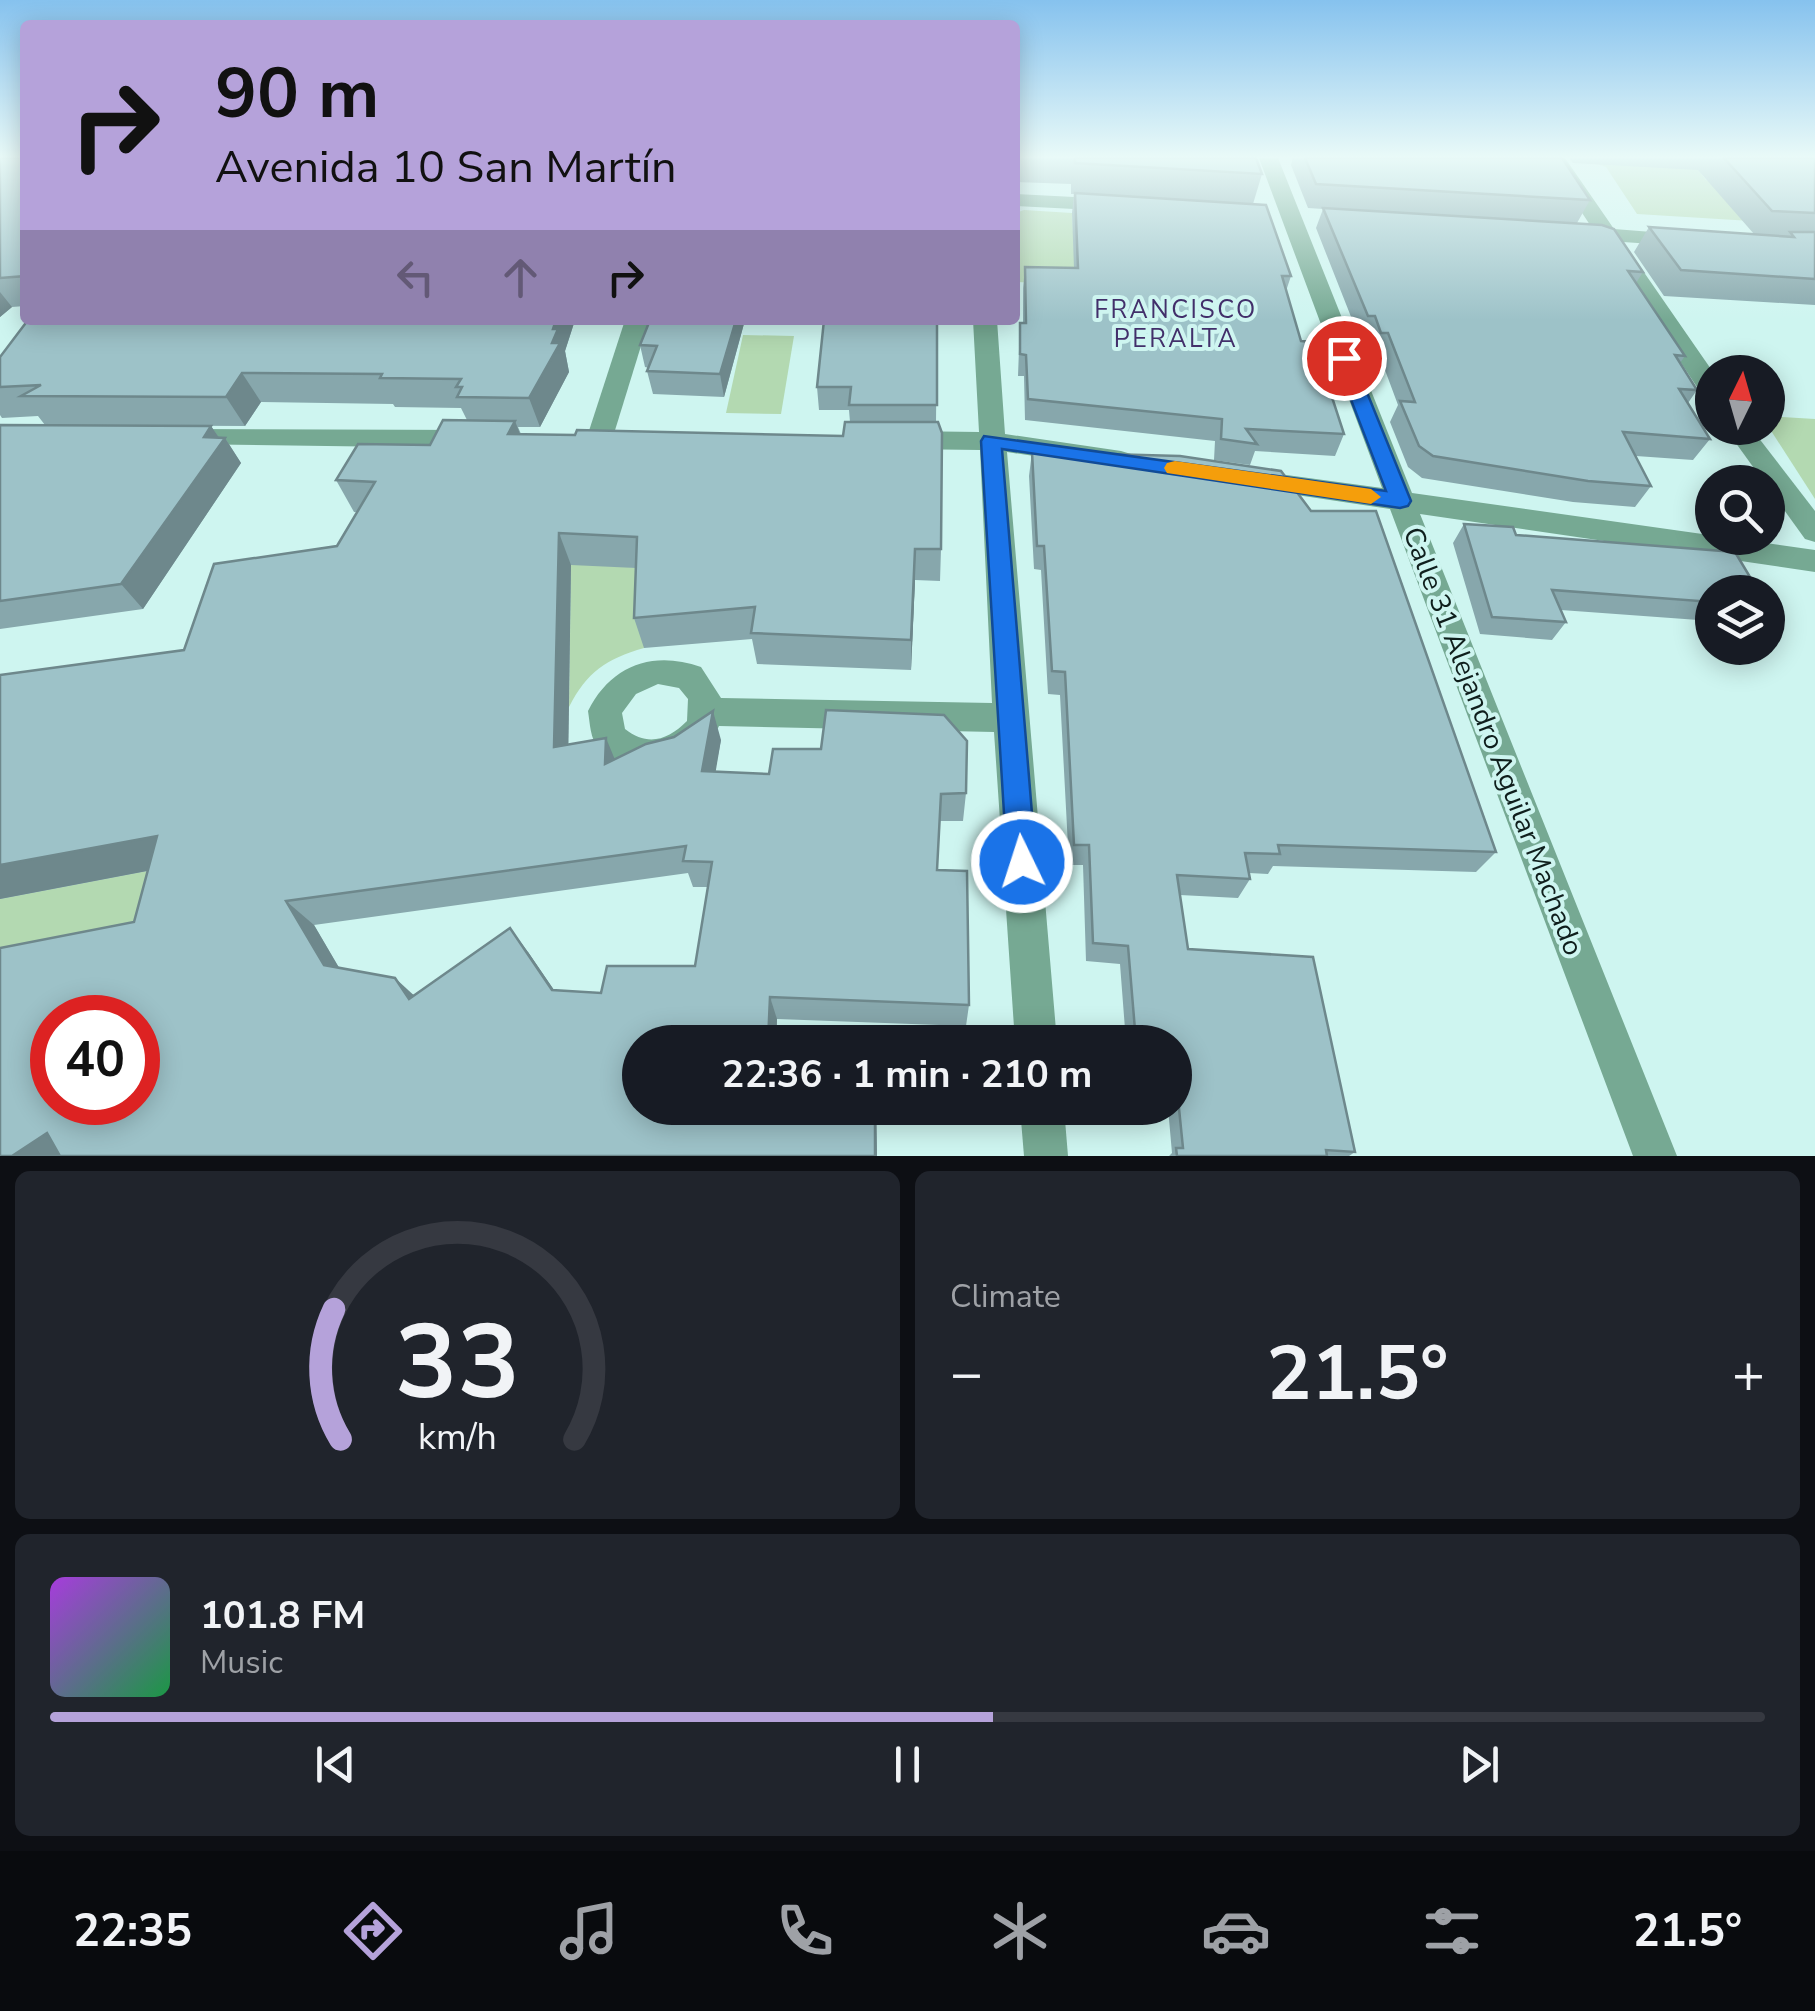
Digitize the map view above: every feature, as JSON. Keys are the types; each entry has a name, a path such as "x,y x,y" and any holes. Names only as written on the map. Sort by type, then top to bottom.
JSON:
{"street":[{"name":"Calle 31 Alejandro Aguilar Machado","path":"1287,212 1655,1156"},
{"path":"1592,212 1695,365"},
{"path":"1551,231 1702,241"},
{"path":"599,440 635,325"},
{"path":"985,325 1035,1025"},
{"path":"155,438 503,440"},
{"path":"874,440 992,441 1147,464"},
{"path":"1751,445 1815,532"},
{"path":"1225,475 1815,560"},
{"path":"708,712 1010,718"},
{"path":"1043,1125 1046,1156"}],"green space":[{"path":"1020,212 1072,213 1074,251 1145,287 1020,282"},
{"path":"1783,212 1815,225 1637,214"},
{"path":"743,335 794,336 781,414 726,413"},
{"path":"1785,417 1815,419 1815,499 1780,445 1785,445"},
{"path":"571,564 646,568 644,648 599,669 569,707"},
{"path":"189,863 169,946 0,980 0,899"}],"building":[{"path":"0,212 20,212 20,276 0,278"},
{"path":"1076,212 1268,212 1291,276 1282,276 1301,341 1314,342 1344,434 1246,429 1257,444 1221,439 1222,419 1028,399 1026,355 1020,354 1020,323 1026,323 1025,267 1078,268"},
{"path":"1325,212 1388,212 1602,225 1614,229 1643,272 1628,271 1685,356 1675,355 1695,387 1695,390 1679,389 1695,415 1695,438 1623,432 1651,486 1588,481 1433,456 1419,446 1400,401 1415,402 1388,333 1381,333 1375,316 1368,316"},
{"path":"1649,227 1794,237 1790,232 1815,232 1815,279 1681,270"},
{"path":"24,325 554,325 553,329 558,329 552,343 560,343 529,398 457,397 462,387 456,387 461,379 242,373 226,397 21,396 41,385 0,387 0,357"},
{"path":"648,325 735,325 720,374 647,371 657,346 640,345"},
{"path":"823,325 937,325 937,405 849,405 851,387 817,387"},
{"path":"443,420 515,421 508,434 575,435 577,430 843,436 845,422 938,422 942,433 941,549 915,549 911,640 751,633 755,607 634,618 637,537 559,533 554,747 606,738 605,764 646,744 674,737 713,711 702,771 769,774 773,749 821,749 826,710 944,715 967,741 966,793 941,794 937,870 967,871 969,1005 770,997 769,1025 622,1025 622,1125 875,1125 875,1156 60,1156 47,1133 12,1156 0,1156 0,948 134,922 157,836 0,865 0,675 184,650 214,564 337,546 375,482 336,480 358,444 430,445","holes":["686,846 683,861 712,862 695,966 607,966 601,993 552,990 510,928 409,999 395,978 324,965 286,901"]},
{"path":"0,425 211,426 204,437 225,438 121,584 0,601"},
{"path":"1032,452 1180,456 1281,471 1311,511 1376,511 1496,852 1278,845 1280,854 1245,853 1250,879 1177,875 1188,949 1313,957 1355,1152 1326,1150 1327,1156 1177,1156 1176,1148 1183,1148 1181,1125 1192,1125 1192,1025 1135,1025 1128,946 1093,943 1089,845 1074,845 1065,672 1052,671 1044,546 1037,546"},
{"path":"1464,524 1513,527 1516,535 1695,549 1695,555 1737,555 1749,575 1695,575 1695,601 1552,590 1566,622 1492,617"}],"slow traffic":[{"path":"1175,468 1371,497"}],"district":[{"name":"FRANCISCO PERALTA","path":"1176,324"}],"route":[{"path":"1022,862 992,441 1400,501 1344,358"}]}
